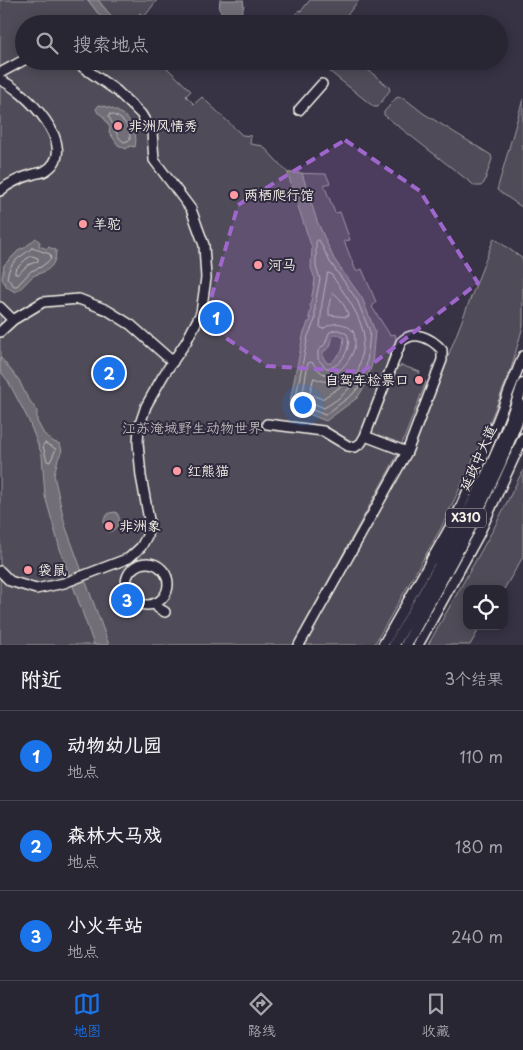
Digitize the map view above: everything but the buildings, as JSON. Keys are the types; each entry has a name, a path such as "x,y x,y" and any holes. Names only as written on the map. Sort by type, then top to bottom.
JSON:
{"main road":[{"name":"延政中大道","path":"394,645 463,523 492,463 523,384"},
{"name":"延政中大道","path":"406,645 470,528 500,464 523,406"},
{"path":"432,559 463,523"}],"street":[{"path":"0,73 15,65"},
{"path":"0,571 10,581 36,589 64,583 129,558 141,548 147,536 149,520 138,443 140,427 146,406 186,342 201,313 206,278 204,245 191,209 154,160 152,132 141,114 118,91 87,70"},
{"path":"0,80 22,94 44,117 56,141 57,154 53,163 45,171 17,179 0,191"},
{"path":"299,110 322,84"},
{"path":"0,332 12,320 43,302 79,299 107,310 131,325 173,362"},
{"path":"0,306 12,320"},
{"path":"267,424 323,431 348,446 355,447 361,443 365,436 401,342 408,336 416,335 435,342 442,350 442,360 407,452 300,645"},
{"path":"383,645 457,515 486,450 523,356"},
{"path":"365,436 407,452"},
{"path":"418,645 478,536 523,438"},
{"path":"129,558 135,567"},
{"path":"145,563 152,564 163,570 166,576 167,590 164,596 155,603 140,603 129,595 126,581 128,575 135,567 145,563"},
{"path":"155,603 158,608 165,612"}],"highlighted area":[{"path":"345,140 420,191 478,283 362,372 267,366 204,323 238,205"}],"green space":[{"name":"江苏淹城野生动物世界","path":"0,0 88,0 99,15 15,15 15,70 169,70 191,91 186,96 194,104 202,97 242,135 251,136 250,144 263,146 288,173 326,174 330,183 324,185 335,213 340,212 350,240 344,241 356,271 362,269 376,302 372,307 390,335 395,334 396,339 387,362 420,372 419,376 426,382 398,454 293,645 0,645"},
{"path":"98,0 157,0 146,15 140,13 138,15 110,15"},
{"path":"310,0 359,0 347,15 295,15 299,10 301,11"},
{"path":"328,70 368,70 389,87 390,90 378,107 374,107"},
{"path":"399,97 404,98 423,113 491,155 492,159 484,183 481,186 475,186 384,115 384,112"},
{"path":"523,99 523,208 497,190"},
{"path":"494,238 523,259 523,326 511,369 483,439 441,528 374,645 303,645 408,459"},
{"path":"523,470 523,557 506,585 463,585 463,630 479,630 470,645 428,645 494,528"}],"water":[{"path":"88,0 98,0 110,15 99,15"},
{"path":"220,0 243,0 244,6 240,15 224,15 219,9"},
{"path":"99,105 115,110 132,124 136,138 135,147 130,146 126,149 118,145 109,132 110,128 103,116 96,109"},
{"path":"288,173 302,173 317,221 334,259 362,298 375,331 372,364 365,386 357,398 326,421 289,406 304,331 311,318 309,318 310,306 315,279 311,268 312,248","holes":["337,334 344,338 342,351 331,363 327,363 323,357 323,352 330,347 333,336"]},
{"path":"36,238 40,242 39,246 56,250 55,260 52,266 32,277 15,292 7,287 2,279 4,265 21,248 23,249"},
{"path":"0,357 19,380 37,411 37,421 44,434 60,444 62,451 54,475 65,525 109,645 94,645 60,549 45,496 42,455 28,419 8,381 0,371"},
{"path":"116,512 119,524 109,532 104,527 104,519 109,513"}],"place":[{"name":"非洲风情秀","path":"118,126"},
{"name":"两栖爬行馆","path":"234,195"},
{"name":"羊驼","path":"83,224"},
{"name":"河马","path":"258,265"},
{"name":"动物幼儿园","path":"216,318"},
{"name":"森林大马戏","path":"109,373"},
{"name":"自驾车检票口","path":"419,380"},
{"name":"红熊猫","path":"177,471"},
{"name":"非洲象","path":"109,526"},
{"name":"袋鼠","path":"28,570"},
{"name":"小火车站","path":"127,600"}]}
